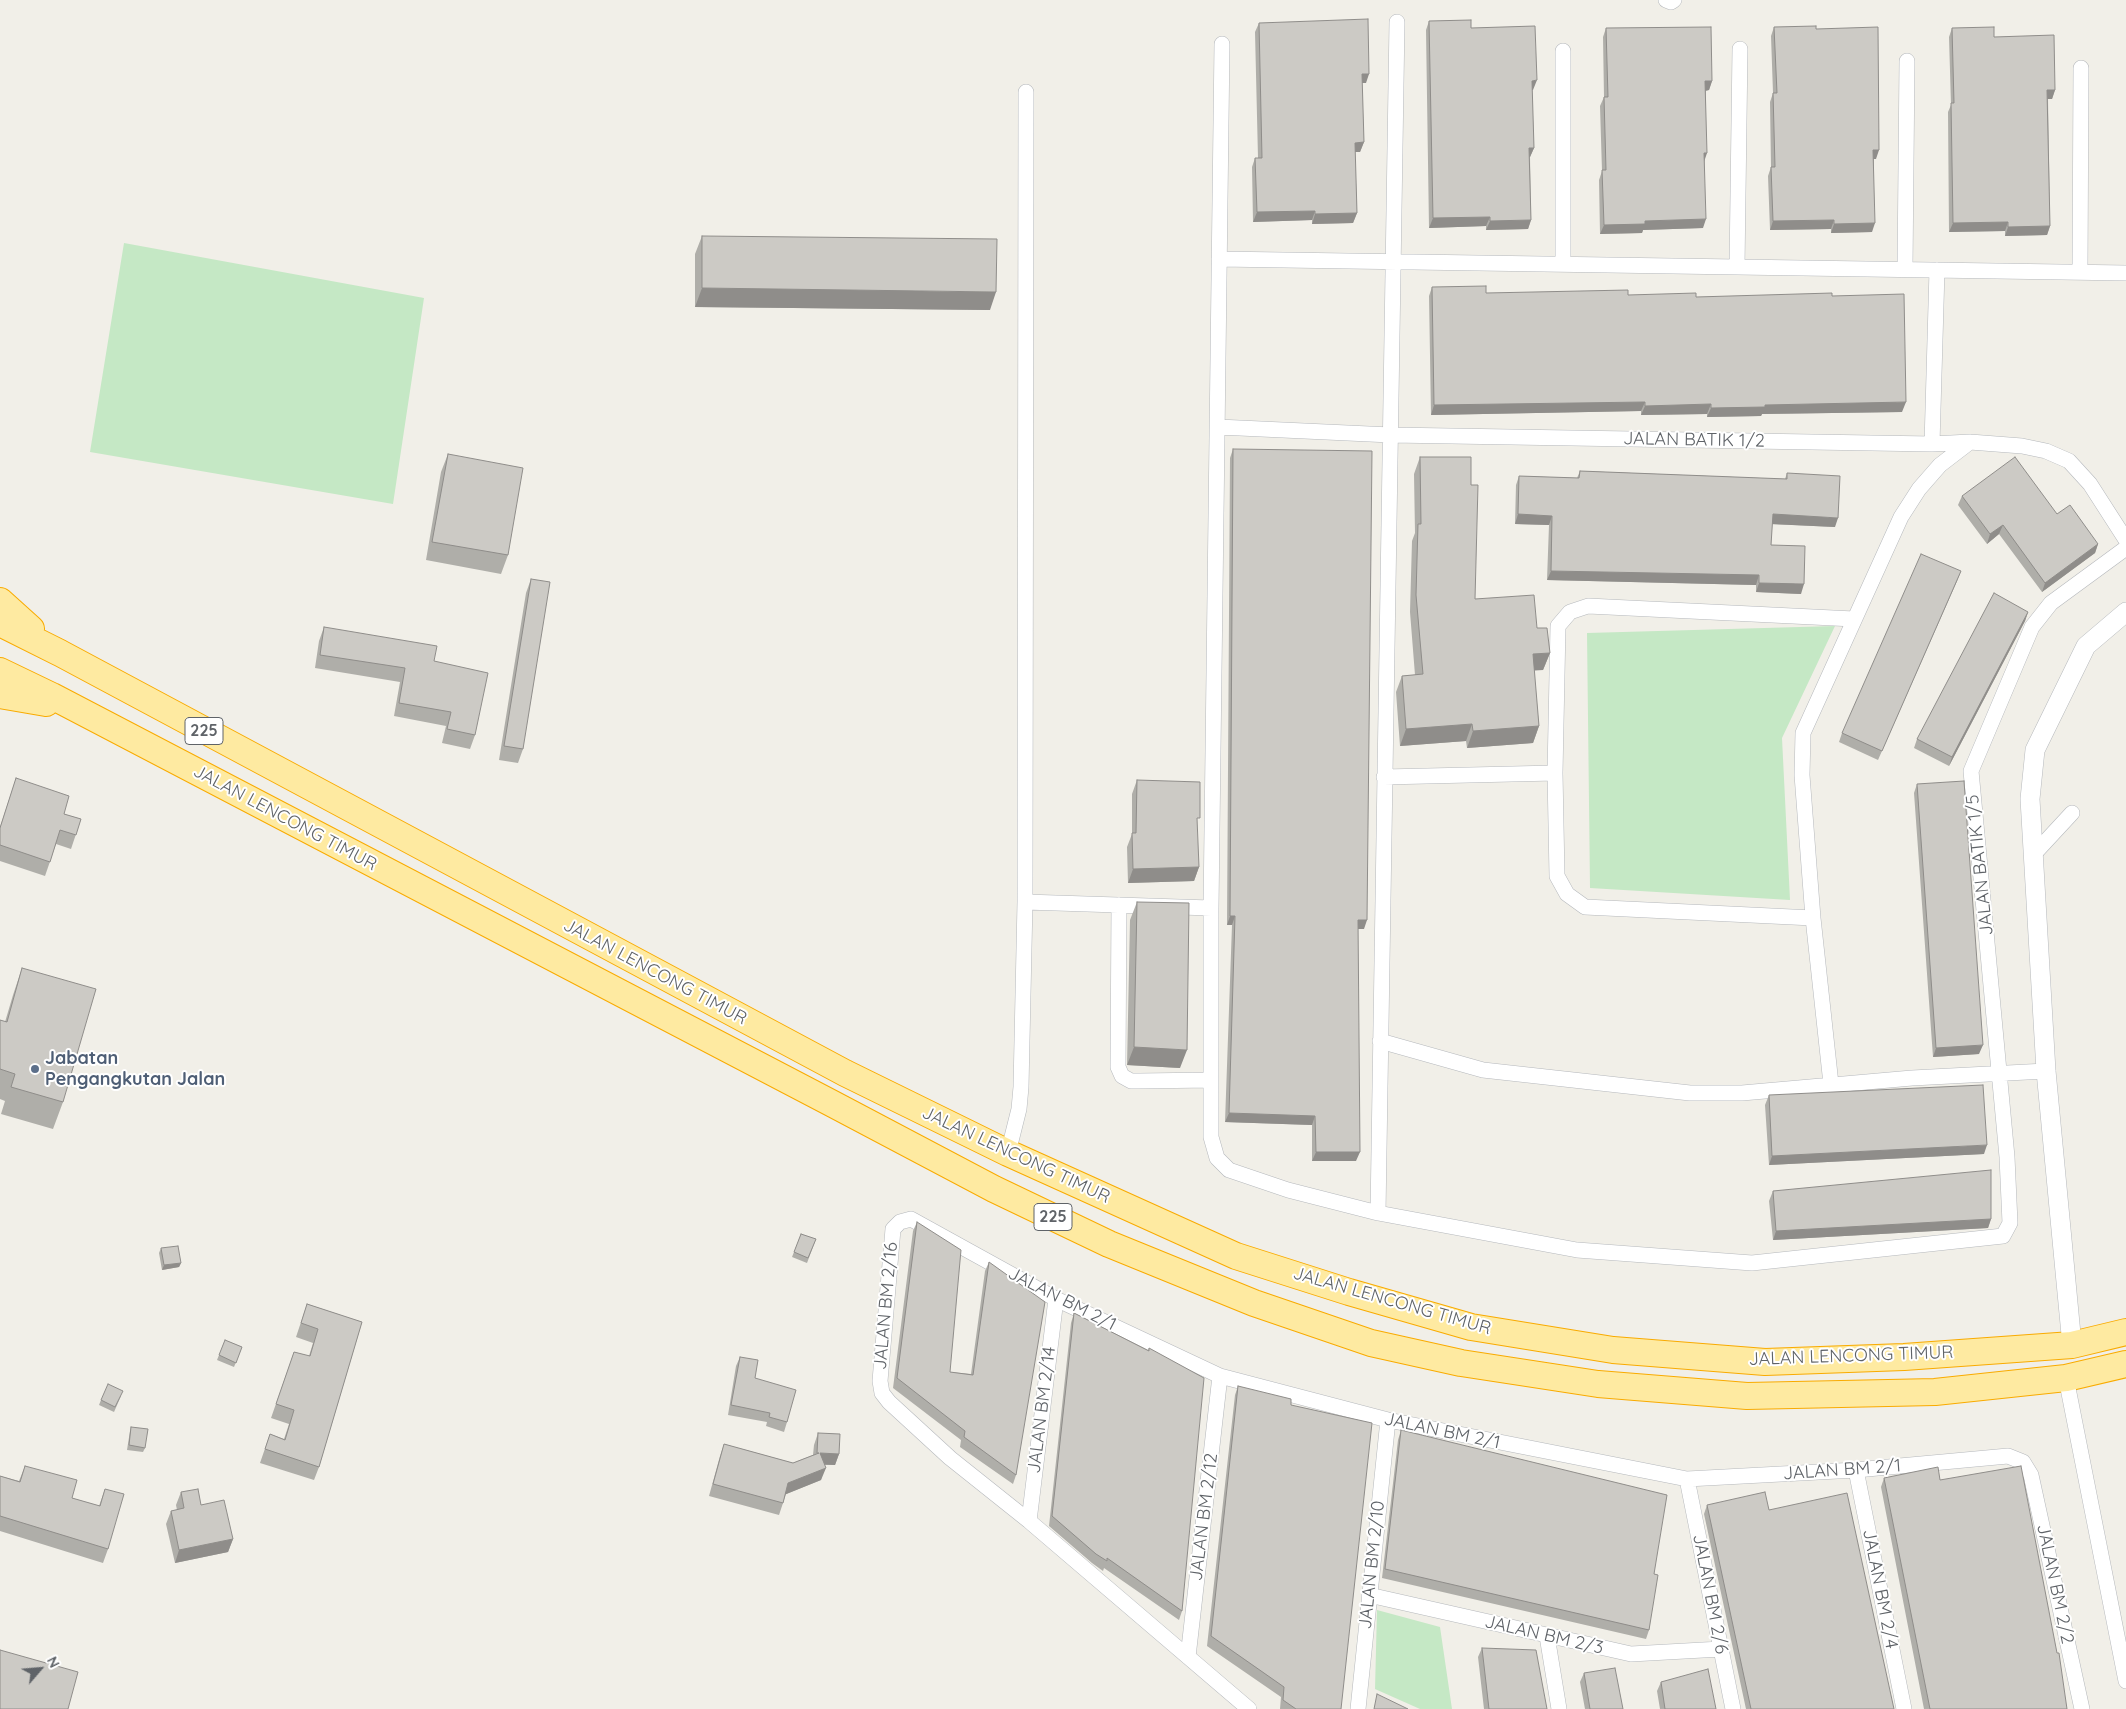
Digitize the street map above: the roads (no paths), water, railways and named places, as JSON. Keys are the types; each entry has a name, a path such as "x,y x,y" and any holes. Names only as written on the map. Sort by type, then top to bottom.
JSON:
{"highway":[{"path":"0,601 60,653"},
{"name":"JALAN LENCONG TIMUR","path":"0,623 60,653 845,1073 1008,1153 1236,1256 1349,1292 1471,1327 1614,1350 1764,1362 1904,1357 2072,1345 2126,1332"},
{"name":"JALAN LENCONG TIMUR","path":"0,672 74,707 816,1094 994,1189 1109,1244 1254,1303 1371,1343 1461,1363 1598,1384 1747,1396 1935,1392 2066,1378 2126,1364"},
{"path":"0,695 74,707"}],"street":[{"path":"1666,0 1671,2 1674,0"},
{"path":"1222,44 1211,908 1211,1137 1217,1158 1229,1170 1288,1190 1378,1214 1397,22"},
{"path":"1737,267 1740,49"},
{"path":"1563,264 1564,51"},
{"path":"1905,269 1907,61"},
{"path":"2080,68 2080,272"},
{"path":"1008,1153 1019,1109 1021,1087 1025,902 1026,92"},
{"path":"1219,260 2126,273"},
{"path":"1932,444 1937,270"},
{"name":"JALAN BATIK 1/2","path":"1218,427 1391,435 1932,444 1970,442 2022,446 2046,451 2069,461 2090,484 2126,540"},
{"path":"1831,1084 1813,918 1802,775 1801,747 1803,733 1901,517 1919,489 1940,465 1970,442"},
{"name":"JALAN BATIK 1/5","path":"1378,1214 1577,1250 1752,1263 2004,1236 2010,1223 2007,1157 2001,1074 1971,771 2032,627 2051,602 2126,548"},
{"path":"1813,918 1585,907 1567,894 1557,876 1555,773 1558,626 1570,612 1588,606 1854,619"},
{"path":"2072,1345 2046,1071 2030,799 2035,750 2086,646 2126,612"},
{"path":"1384,777 1555,773"},
{"path":"2034,854 2072,813"},
{"path":"1025,902 1211,908"},
{"path":"1119,905 1118,1067 1122,1076 1131,1081 1140,1082 1211,1080"},
{"path":"1380,1041 1483,1070 1690,1093 1742,1093 1912,1078 2046,1071"},
{"name":"JALAN BM 2/1","path":"900,1222 911,1219 1056,1299 1220,1376 1388,1420 1687,1479 1856,1470 2008,1456 2023,1462"},
{"name":"JALAN BM 2/16","path":"900,1222 893,1229 880,1381 882,1393 889,1402 950,1458 1029,1521"},
{"name":"JALAN BM 2/14","path":"1029,1521 1056,1299"},
{"name":"JALAN BM 2/12","path":"1188,1657 1220,1376"},
{"path":"2066,1378 2125,1672"},
{"name":"JALAN BM 2/10","path":"1358,1709 1388,1420"},
{"name":"JALAN BM 2/2","path":"2023,1462 2031,1474 2082,1709"},
{"name":"JALAN BM 2/4","path":"1856,1470 1904,1709"},
{"name":"JALAN BM 2/6","path":"1687,1479 1733,1709"},
{"path":"1029,1521 1249,1709"},
{"name":"JALAN BM 2/3","path":"1369,1595 1631,1654 1720,1649"},
{"path":"1547,1636 1559,1709"}],"place":[{"name":"Jabatan Pengangkutan Jalan","path":"35,1069"}]}
